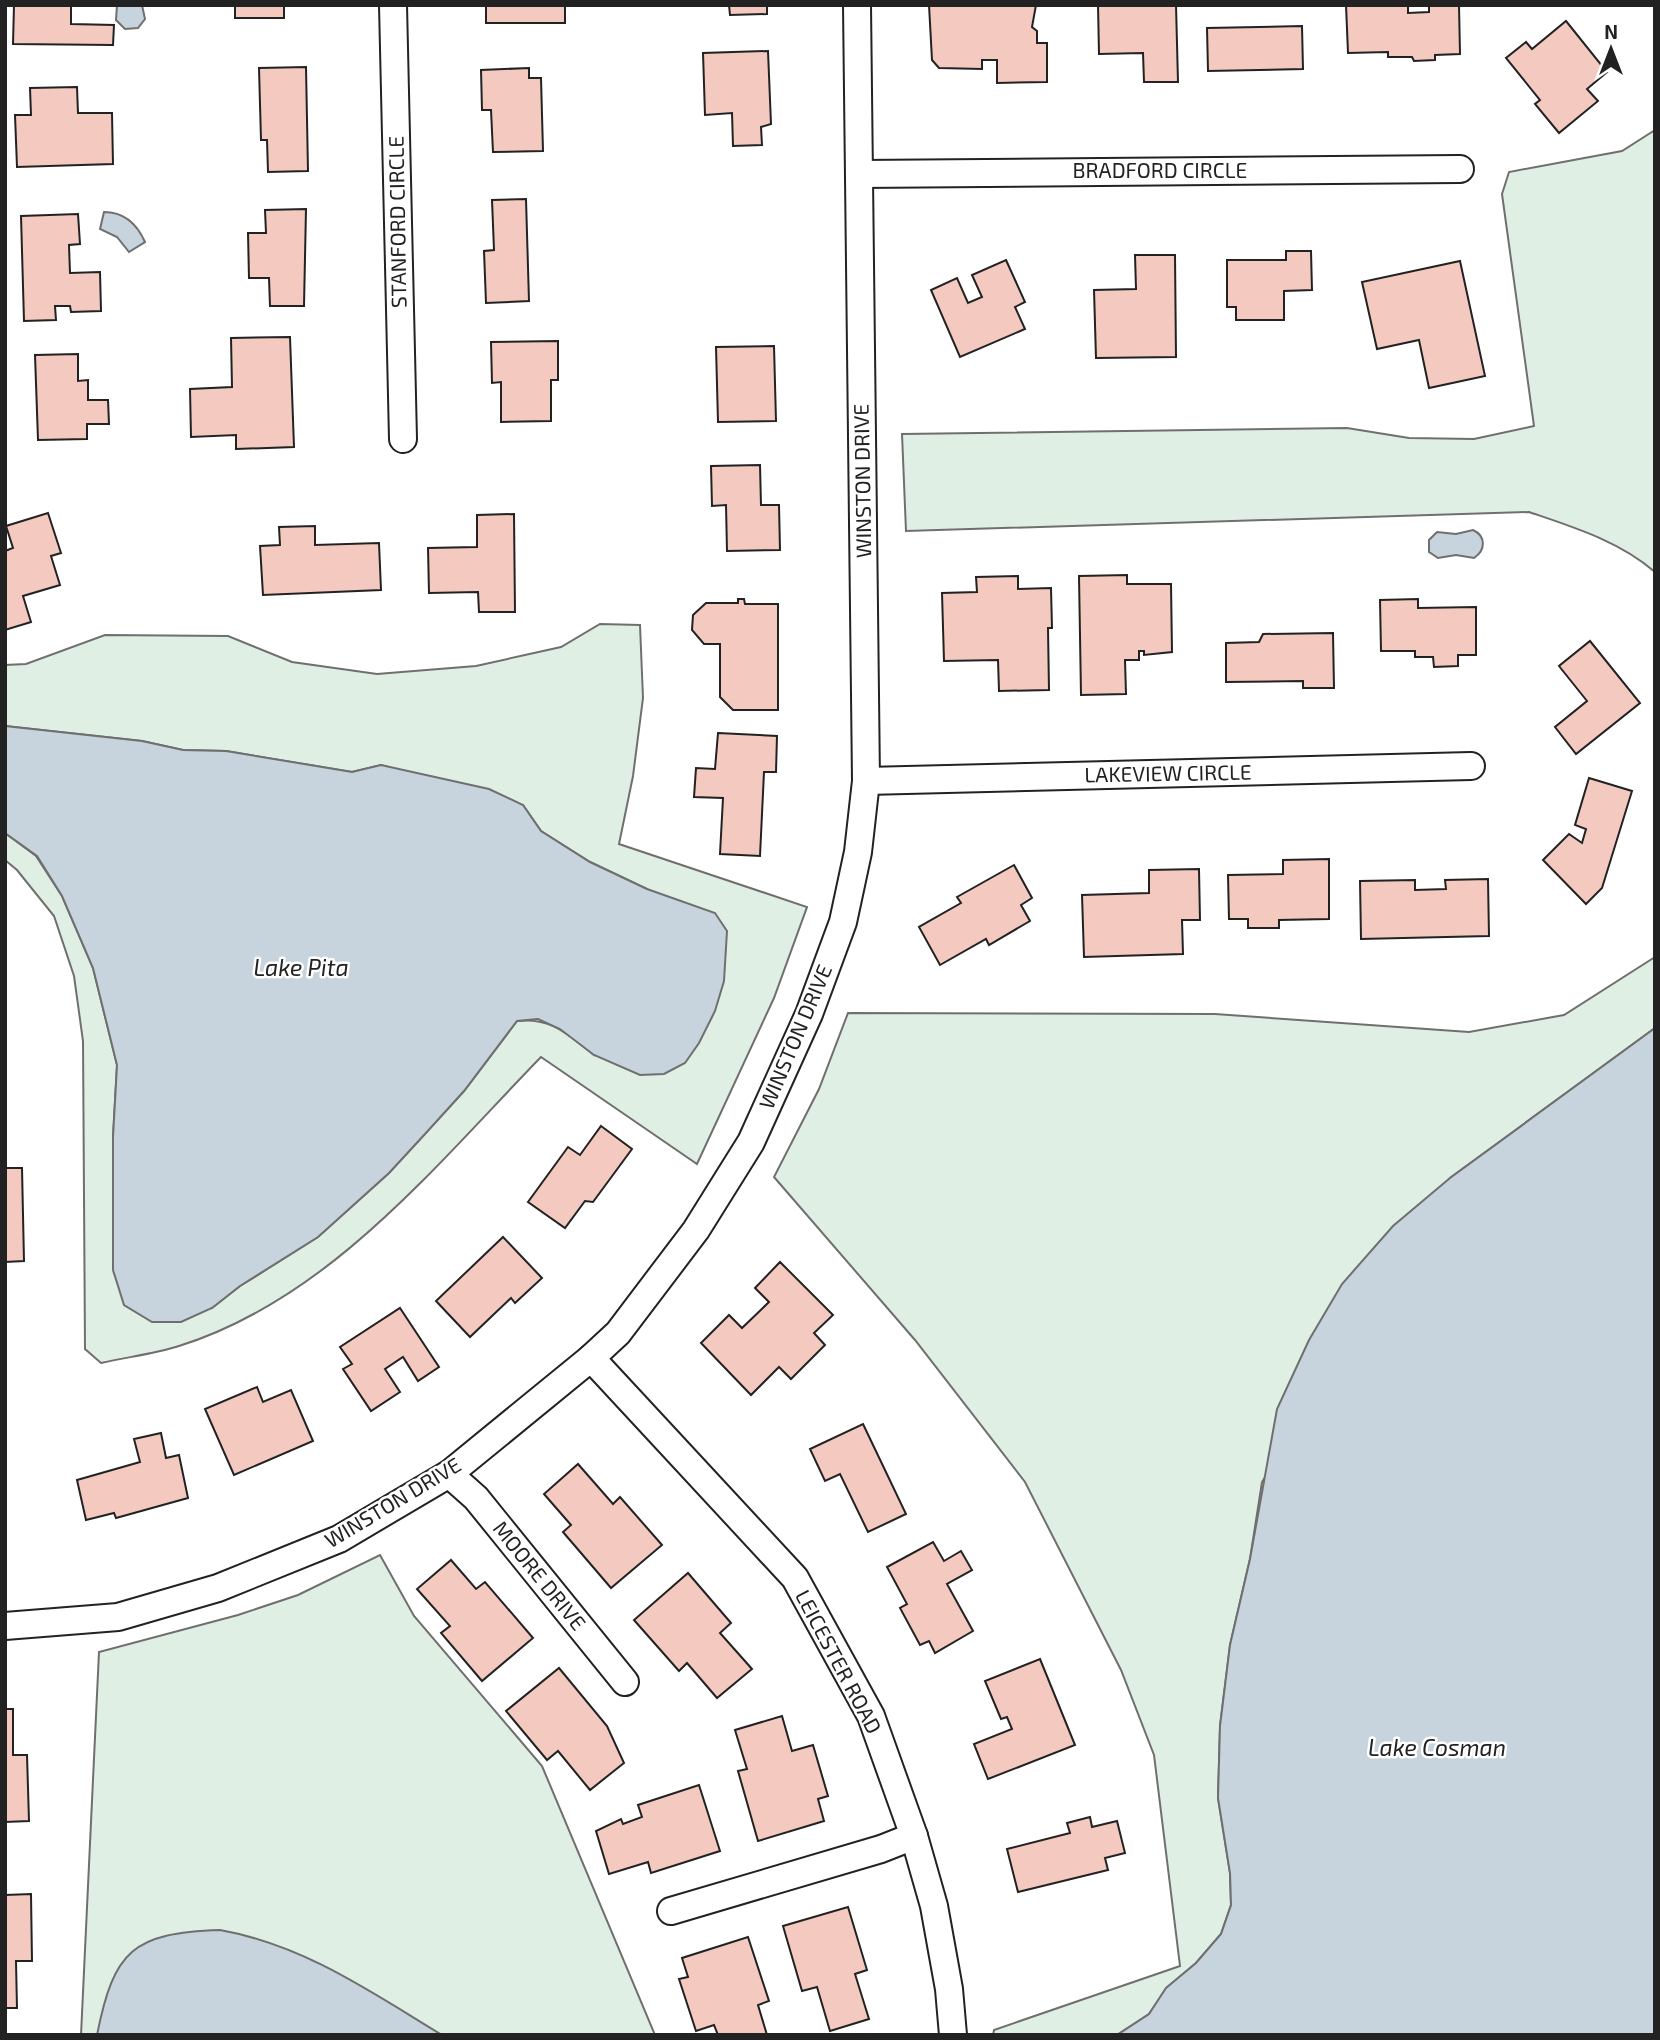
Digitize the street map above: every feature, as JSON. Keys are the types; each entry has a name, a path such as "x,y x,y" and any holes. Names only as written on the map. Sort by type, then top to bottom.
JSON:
{"street":[{"name":"STANFORD CIRCLE","path":"393,5 402,439"},
{"name":"WINSTON DRIVE","path":"5,1626 118,1617 218,1588 339,1539 449,1474 592,1358 618,1333 696,1230 751,1142 809,1014 843,922 858,852 866,781 857,5"},
{"name":"BRADFORD CIRCLE","path":"859,174 1461,169"},
{"name":"LAKEVIEW CIRCLE","path":"866,781 1471,766"},
{"name":"LEICESTER ROAD","path":"592,1358 794,1578 871,1716 914,1836 934,1906 949,1990 953,2035"},
{"name":"MOORE DRIVE","path":"449,1474 476,1498 625,1682"},
{"path":"671,1911 881,1849 914,1836"}],"green space":[{"path":"1655,130 1655,572 1611,543 1529,512 906,531 902,434 1347,428 1409,438 1474,439 1534,426 1502,194 1509,172 1622,151"},
{"path":"600,624 640,625 643,698 633,776 619,844 807,907 774,998 697,1164 541,1057 419,1184 332,1263 284,1296 233,1325 179,1346 101,1363 85,1349 83,1041 74,976 54,916 17,870 5,860 5,833 36,856 62,896 93,968 117,1065 113,1137 212,1308 240,1286 318,1237 389,1173 464,1091 517,1021 529,1020 550,1025 567,1034 594,1055 647,889 590,862 541,831 523,805 381,765 352,772 226,751 183,750 142,741 5,726 5,665 26,664 105,635 228,636 292,662 377,674 476,666 561,647"},
{"path":"1655,957 1655,1028 1450,1178 1262,1482 1250,1559 1230,1645 1220,1726 1218,1798 1230,1873 1231,1905 1221,1934 1196,1963 1167,1988 1149,2014 1117,2035 993,2035 994,2030 1180,1966 1154,1755 1121,1670 1025,1482 915,1340 774,1177 819,1089 848,1013 1215,1014 1469,1032 1564,1015"},
{"path":"380,1555 414,1616 542,1766 655,2035 81,2035 99,1652 238,1615 298,1595"}],"water":[{"path":"117,5 142,5 145,19 138,28 125,29 116,20"},
{"path":"104,212 118,214 129,220 145,242 129,252 117,237 100,229"},
{"path":"1473,530 1483,543 1481,551 1474,558 1456,555 1438,558 1429,552 1429,540 1437,532 1456,534"},
{"name":"Lake Pita","path":"5,726 142,741 183,750 226,751 352,772 381,765 489,789 523,805 541,831 590,862 647,889 715,913 727,931 724,981 715,1011 699,1043 685,1063 664,1074 640,1075 594,1055 560,1029 538,1019 517,1021 464,1091 425,1134 389,1173 318,1237 240,1286 212,1308 181,1322 152,1322 124,1305 113,1270 113,1137 117,1065 93,968 62,896 37,856 5,833"},
{"name":"Lake Cosman","path":"1655,1028 1655,2035 1117,2035 1149,2014 1166,1988 1196,1963 1221,1934 1231,1905 1230,1873 1218,1798 1220,1726 1230,1645 1250,1559 1277,1409 1309,1340 1342,1284 1393,1226 1450,1178"},
{"path":"220,1930 251,1937 308,1958 363,1987 442,2035 97,2035 111,1983 120,1965 132,1952 147,1942 166,1936"}],"building":[{"path":"14,5 71,5 71,24 114,25 113,45 13,44"},
{"path":"235,5 284,5 284,18 235,18"},
{"path":"486,5 565,5 565,23 486,23"},
{"path":"729,5 767,5 767,14 730,15"},
{"path":"929,5 1036,5 1032,27 1037,31 1037,43 1047,43 1047,82 997,83 997,60 982,60 982,69 939,68 932,60"},
{"path":"1098,5 1176,5 1178,82 1144,82 1143,53 1099,54"},
{"path":"1346,5 1408,5 1408,13 1429,12 1429,5 1459,5 1460,54 1435,55 1435,60 1414,61 1412,57 1388,57 1388,52 1348,53"},
{"path":"1566,21 1607,72 1587,89 1598,101 1559,133 1535,104 1540,100 1506,58 1526,42 1532,49"},
{"path":"1302,26 1303,69 1208,71 1207,28"},
{"path":"768,51 771,124 761,127 762,145 733,146 732,113 705,115 703,53"},
{"path":"306,67 308,171 268,172 267,140 261,140 259,68"},
{"path":"529,68 529,78 541,78 543,151 493,152 491,110 482,110 481,70"},
{"path":"77,87 78,113 112,113 113,164 17,167 15,115 31,115 30,88"},
{"path":"526,199 529,301 486,303 484,251 494,250 492,200"},
{"path":"306,209 304,306 270,306 269,278 249,278 248,233 266,233 265,210"},
{"path":"78,214 80,244 69,245 70,273 100,272 101,311 71,312 70,306 55,306 56,320 24,321 21,216"},
{"path":"1286,251 1311,251 1312,290 1284,291 1284,320 1236,320 1236,307 1227,307 1227,260 1286,260"},
{"path":"1135,255 1175,255 1176,357 1096,358 1094,290 1136,289"},
{"path":"1006,260 1025,302 1015,307 1025,329 960,357 931,290 957,278 968,303 982,297 972,275"},
{"path":"1460,261 1485,376 1429,388 1419,340 1377,349 1362,282"},
{"path":"290,337 294,447 236,449 236,435 191,437 190,389 232,387 231,338"},
{"path":"558,341 558,380 551,380 551,421 501,422 501,382 492,383 491,342"},
{"path":"774,346 776,421 718,422 716,347"},
{"path":"78,354 78,381 88,380 88,400 108,400 109,424 87,424 87,439 38,440 35,355"},
{"path":"760,465 761,505 779,505 780,550 727,551 726,505 712,506 711,466"},
{"path":"48,513 61,553 51,556 60,585 23,596 31,622 5,630 5,551 13,548 6,526"},
{"path":"514,514 515,612 479,612 478,592 429,593 428,548 477,547 477,515"},
{"path":"315,526 315,545 379,543 381,590 263,595 260,546 280,545 279,527"},
{"path":"1127,575 1127,584 1171,584 1172,652 1144,655 1144,651 1139,651 1139,660 1125,660 1126,694 1081,695 1079,576"},
{"path":"1018,576 1018,589 1051,588 1052,628 1048,628 1049,690 999,691 998,660 944,661 942,593 977,592 976,577"},
{"path":"738,599 744,599 745,604 778,604 778,710 733,710 720,697 720,644 704,644 692,630 693,615 706,603 738,603"},
{"path":"1418,599 1418,608 1476,607 1476,655 1458,655 1458,666 1434,667 1433,657 1415,657 1415,651 1381,651 1380,600"},
{"path":"1333,633 1334,688 1303,688 1303,681 1226,682 1226,643 1259,642 1263,634"},
{"path":"1590,641 1640,703 1576,754 1555,727 1587,701 1559,666"},
{"path":"718,733 777,736 776,772 764,772 760,856 720,854 723,798 694,797 696,768 715,769"},
{"path":"1589,778 1632,791 1602,888 1586,904 1543,860 1569,834 1582,843 1586,829 1575,825"},
{"path":"1329,859 1329,919 1279,920 1279,928 1248,928 1248,919 1229,919 1228,875 1283,874 1283,860"},
{"path":"1014,865 1032,898 1021,905 1030,921 989,945 986,939 940,965 919,927 961,903 957,897"},
{"path":"1199,869 1200,920 1182,920 1183,954 1084,957 1082,895 1149,893 1149,870"},
{"path":"1488,879 1489,936 1361,939 1360,881 1415,880 1415,890 1446,889 1445,880"},
{"path":"601,1126 632,1149 593,1202 585,1201 565,1228 528,1202 568,1147 580,1155"},
{"path":"5,1168 22,1168 24,1261 5,1262"},
{"path":"503,1237 542,1278 515,1303 511,1298 470,1337 436,1301"},
{"path":"780,1262 833,1315 814,1333 825,1345 791,1379 779,1367 751,1395 701,1343 729,1315 742,1328 769,1302 755,1288"},
{"path":"400,1308 439,1367 418,1381 403,1357 385,1369 400,1392 371,1411 343,1369 352,1364 340,1347"},
{"path":"257,1387 263,1402 291,1390 313,1441 234,1475 205,1409"},
{"path":"863,1424 906,1514 868,1532 840,1474 825,1481 810,1449"},
{"path":"161,1433 166,1458 179,1455 188,1498 116,1518 114,1513 86,1520 77,1480 140,1462 134,1439"},
{"path":"578,1464 613,1504 620,1497 662,1545 611,1588 563,1532 571,1525 544,1494"},
{"path":"933,1542 944,1561 961,1551 972,1570 947,1584 973,1631 935,1653 929,1641 920,1645 900,1608 907,1604 887,1567"},
{"path":"451,1560 476,1589 485,1582 533,1638 482,1681 441,1633 450,1626 417,1589"},
{"path":"688,1573 731,1623 720,1633 752,1669 717,1698 687,1663 679,1671 634,1620"},
{"path":"1040,1659 1075,1745 988,1779 974,1744 1012,1729 1007,1717 1001,1719 985,1681"},
{"path":"559,1668 607,1726 624,1763 590,1790 558,1751 547,1760 506,1711"},
{"path":"5,1709 13,1709 13,1755 27,1755 29,1821 5,1822"},
{"path":"782,1716 792,1751 813,1745 828,1796 818,1799 824,1821 758,1841 738,1771 747,1769 735,1730"},
{"path":"699,1785 720,1851 651,1873 648,1862 609,1874 596,1831 621,1819 623,1824 642,1817 638,1805"},
{"path":"1090,1817 1092,1827 1117,1821 1125,1853 1105,1858 1108,1870 1018,1892 1007,1849 1070,1833 1067,1823"},
{"path":"31,1894 32,1961 16,1961 17,2008 5,2008 5,1895"},
{"path":"848,1907 867,1970 855,1974 869,2019 830,2031 817,1987 802,1991 783,1926"},
{"path":"748,1937 769,2001 758,2005 767,2035 718,2035 714,2025 696,2031 679,1979 688,1977 682,1958"}]}
